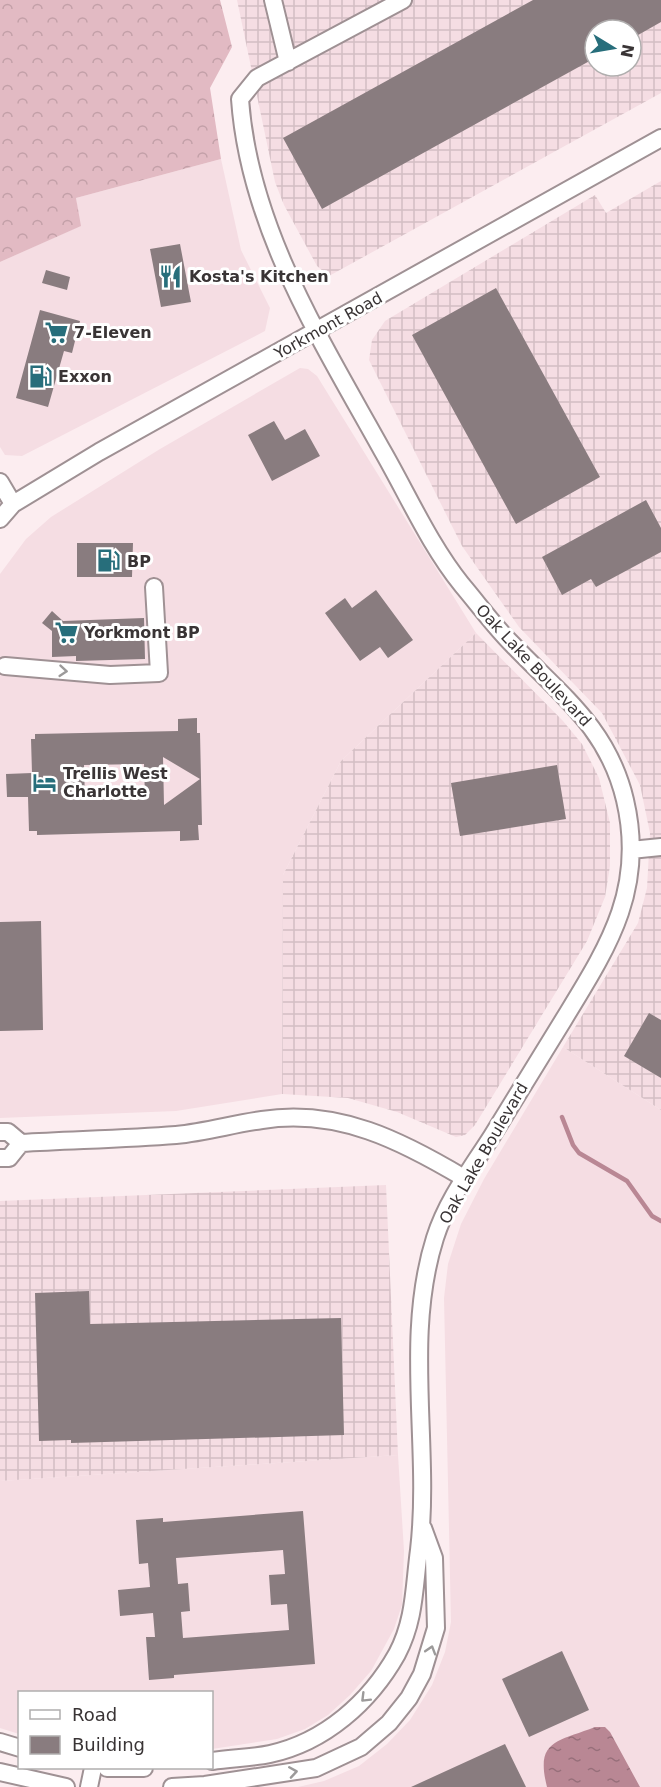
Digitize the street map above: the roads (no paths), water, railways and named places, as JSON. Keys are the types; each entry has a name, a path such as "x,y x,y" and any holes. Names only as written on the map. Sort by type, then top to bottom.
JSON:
{"street":[{"path":"273,0 288,62"},
{"name":"Oak Lake Boulevard","path":"217,1760 269,1754 313,1739 351,1712 371,1693 386,1673 408,1632 415,1601 423,1528 419,1331 422,1292 442,1218 464,1178 605,952 627,894 631,850 623,790 603,742 582,713 509,641 454,574 416,514 317,330 264,215 242,127 240,99 257,78 404,0"},
{"name":"Yorkmont Road","path":"0,519 13,504 99,452 661,138"},
{"path":"0,482 13,504"},
{"path":"5,666 110,675 159,673 154,587"},
{"path":"631,850 661,847"},
{"path":"0,1132 8,1132 21,1143 176,1135 263,1120 337,1121 373,1130 411,1146 464,1178"},
{"path":"0,1158 9,1158 21,1143"},
{"name":"Oak Lake Boulevard","path":"172,1787 225,1784 316,1768 361,1747 396,1715 422,1674 436,1628 434,1558 423,1528"},
{"path":"0,1742 18,1747"},
{"path":"217,1760 225,1784"},
{"path":"88,1787 92,1769"},
{"path":"0,1772 66,1787"}],"water":[{"path":"595,1727 605,1727 610,1732 640,1787 547,1787 544,1760 547,1751 560,1740"}],"waterway":[{"path":"562,1117 573,1145 579,1153 627,1181 652,1216 661,1221"}],"place":[{"name":"Kosta's Kitchen","path":"171,276"},
{"name":"7-Eleven","path":"56,332"},
{"name":"Exxon","path":"40,376"},
{"name":"BP","path":"109,561"},
{"name":"Yorkmont BP","path":"66,632"},
{"name":"Trellis West Charlotte","path":"45,782"}]}
